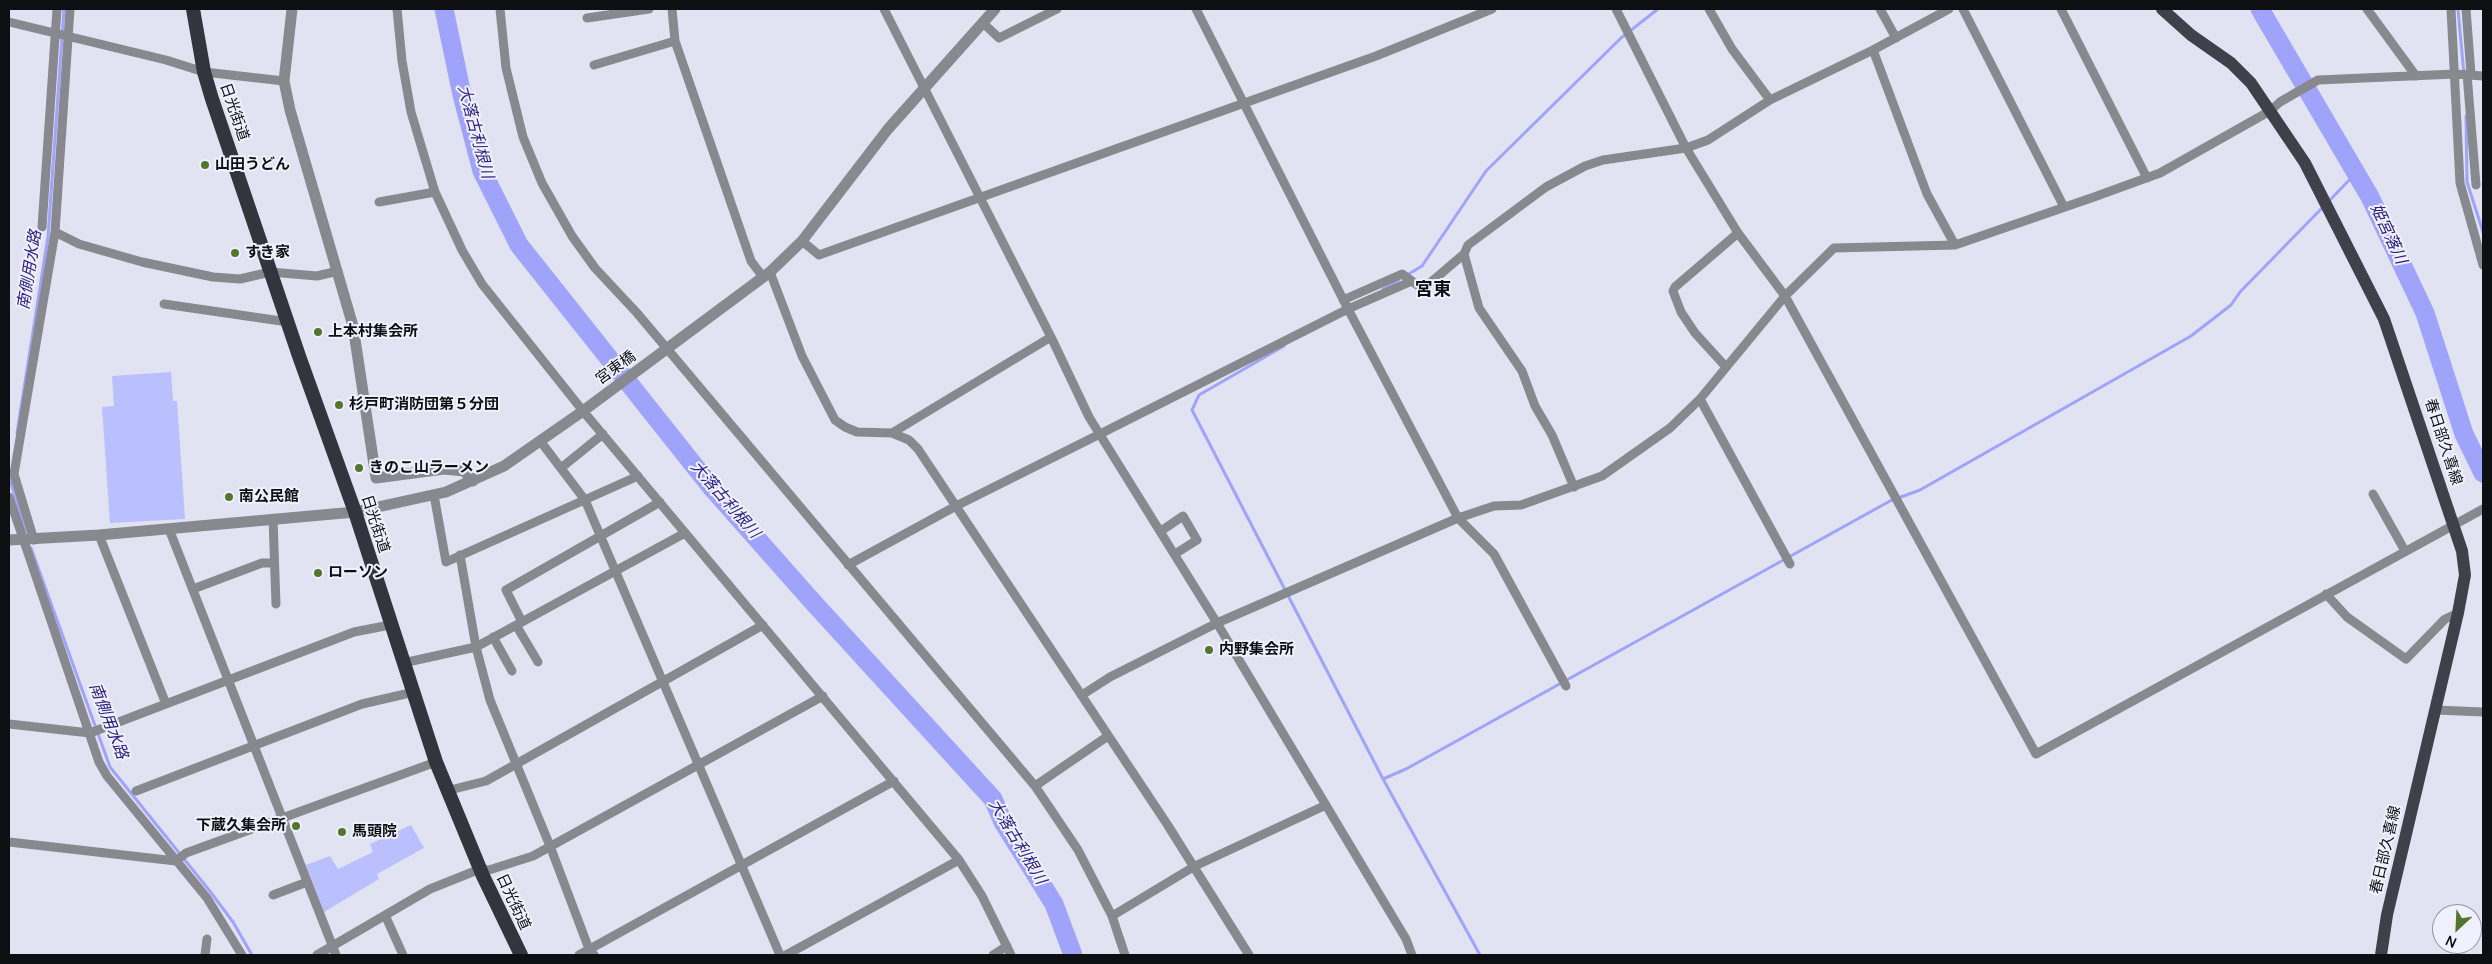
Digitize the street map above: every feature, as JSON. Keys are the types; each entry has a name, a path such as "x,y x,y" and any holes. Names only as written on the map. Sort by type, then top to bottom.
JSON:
{"highway":[{"name":"日光街道","path":"193,9 204,72 270,272 355,512 390,625 436,762 446,791 518,955"}],"main road":[{"name":"春日部久喜線","path":"2162,9 2191,35 2231,63 2251,83 2305,163 2384,319 2456,524 2465,575 2436,710 2387,915 2381,955"}],"street":[{"path":"42,227 57,9"},
{"path":"28,540 14,474 54,232 66,37 70,9"},
{"path":"292,9 284,81 290,110 353,326 376,478 444,469 464,471 473,480"},
{"path":"397,9 402,60 411,112 435,192 462,250 482,284 603,434 959,860 982,896 1009,951 993,955"},
{"path":"500,9 506,68 515,110 542,183 558,214 595,268 667,350 1035,786 1078,850 1112,916 1125,955"},
{"path":"587,18 649,9"},
{"path":"672,9 675,41 751,261 766,274 802,356 835,420 857,432 892,433 909,440 918,449 1195,866 1248,955"},
{"path":"884,9 1051,337 1089,417 1218,622 1406,939 1412,955"},
{"name":"宮東橋","path":"9,540 99,535 355,512 434,496 504,466 541,442 667,350 766,274 802,241 923,87 995,9"},
{"path":"982,22 999,38 1057,9"},
{"path":"1196,9 1343,300 1458,518 1494,554 1566,686"},
{"path":"802,241 819,255 1383,53 1492,9"},
{"path":"1616,9 1686,148 1738,233 1785,296 2036,754 2483,509"},
{"path":"1709,9 1732,49 1770,100"},
{"path":"1880,9 1896,38"},
{"path":"1343,300 1402,274 1423,289 1464,254 1468,245 1546,188 1585,166 1603,160 1686,148 1708,140 1770,100 1873,50 1949,9"},
{"path":"1963,9 2064,207"},
{"path":"2061,9 2147,178"},
{"path":"2367,9 2416,76"},
{"path":"2450,9 2460,183 2483,264"},
{"path":"2466,9 2476,185"},
{"path":"9,22 166,60 204,72 284,81"},
{"path":"594,65 675,41"},
{"path":"1873,50 1928,194 1955,245"},
{"path":"1082,695 1110,677 1218,622 1458,518 1494,506 1521,506 1602,476 1670,428 1700,399 1785,296 1834,248 1955,245 2160,173 2270,111 2280,102 2318,80 2454,74 2483,76"},
{"path":"379,202 435,192"},
{"path":"54,232 79,244 142,262 214,277 240,279 270,272 306,276 338,271"},
{"path":"1726,367 1695,333 1680,312 1673,291 1674,287 1738,233"},
{"path":"1464,254 1479,308 1522,371 1535,406 1563,458 1574,487"},
{"path":"848,564 956,506 1348,309 1412,281"},
{"path":"164,304 288,322"},
{"path":"892,433 1051,337"},
{"path":"1700,399 1790,564"},
{"path":"561,468 603,434"},
{"path":"541,442 585,500 780,955"},
{"path":"434,496 446,562 638,476"},
{"path":"2373,494 2404,551"},
{"path":"9,497 28,540 95,731 99,762 107,776 180,858 242,955"},
{"path":"538,662 519,623 506,590 660,502"},
{"path":"1161,531 1183,516 1197,540 1175,554"},
{"path":"273,518 276,604"},
{"path":"170,529 336,955"},
{"path":"403,662 476,646 685,533"},
{"path":"99,535 166,704"},
{"path":"460,555 476,646 498,723 550,846 591,952"},
{"path":"193,589 262,563 274,563"},
{"path":"2326,594 2347,617 2406,659 2445,619 2458,613"},
{"path":"9,724 95,731 354,632 390,625"},
{"path":"446,791 486,781 763,625"},
{"path":"493,637 512,671"},
{"path":"136,791 362,704 414,692"},
{"path":"317,955 430,889 480,869 488,870 533,856 823,696"},
{"path":"2436,710 2483,712"},
{"path":"1035,786 1108,736"},
{"path":"9,842 180,858 436,762"},
{"path":"579,955 591,952 742,865 894,781"},
{"path":"1112,916 1195,866 1326,805"},
{"path":"786,955 959,860"},
{"path":"273,894 308,882"},
{"path":"385,915 403,955"},
{"path":"205,955 207,939"}],"shaded area":[{"path":"171,372 173,401 177,401 185,519 110,523 102,407 114,406 112,376"},
{"path":"411,825 424,848 377,874 379,879 324,912 306,865 330,856 338,869 373,852 370,844"}],"waterway":[{"name":"南側用水路","path":"17,433 48,237 64,9"},
{"name":"大落古利根川","path":"444,9 462,95 482,171 519,245 712,488 812,601 993,799 1003,822 1054,904 1073,955"},
{"path":"1407,275 1422,266 1486,171 1621,38 1658,9"},
{"name":"姫宮落川","path":"2260,9 2370,197 2425,313 2464,434 2483,473"},
{"path":"2458,9 2464,75"},
{"path":"2466,116 2467,182 2483,232"},
{"path":"2329,201 2356,173"},
{"path":"1383,779 1406,769 1890,501 1920,490 2191,336 2231,305 2240,292 2323,207"},
{"path":"1383,289 1399,280"},
{"path":"1284,346 1199,395 1192,410 1383,779 1480,955"},
{"name":"南側用水路","path":"9,477 26,531"},
{"name":"南側用水路","path":"31,548 110,767 209,890 233,922 252,955"}],"place":[{"name":"山田うどん","path":"205,165"},
{"name":"すき家","path":"235,253"},
{"name":"上本村集会所","path":"318,332"},
{"name":"杉戸町消防団第５分団","path":"339,405"},
{"name":"きのこ山ラーメン","path":"359,468"},
{"name":"南公民館","path":"229,497"},
{"name":"ローソン","path":"318,573"},
{"name":"内野集会所","path":"1209,650"},
{"name":"下蔵久集会所","path":"296,826"},
{"name":"馬頭院","path":"342,832"}],"district":[{"name":"宮東","path":"1433,290"}]}
